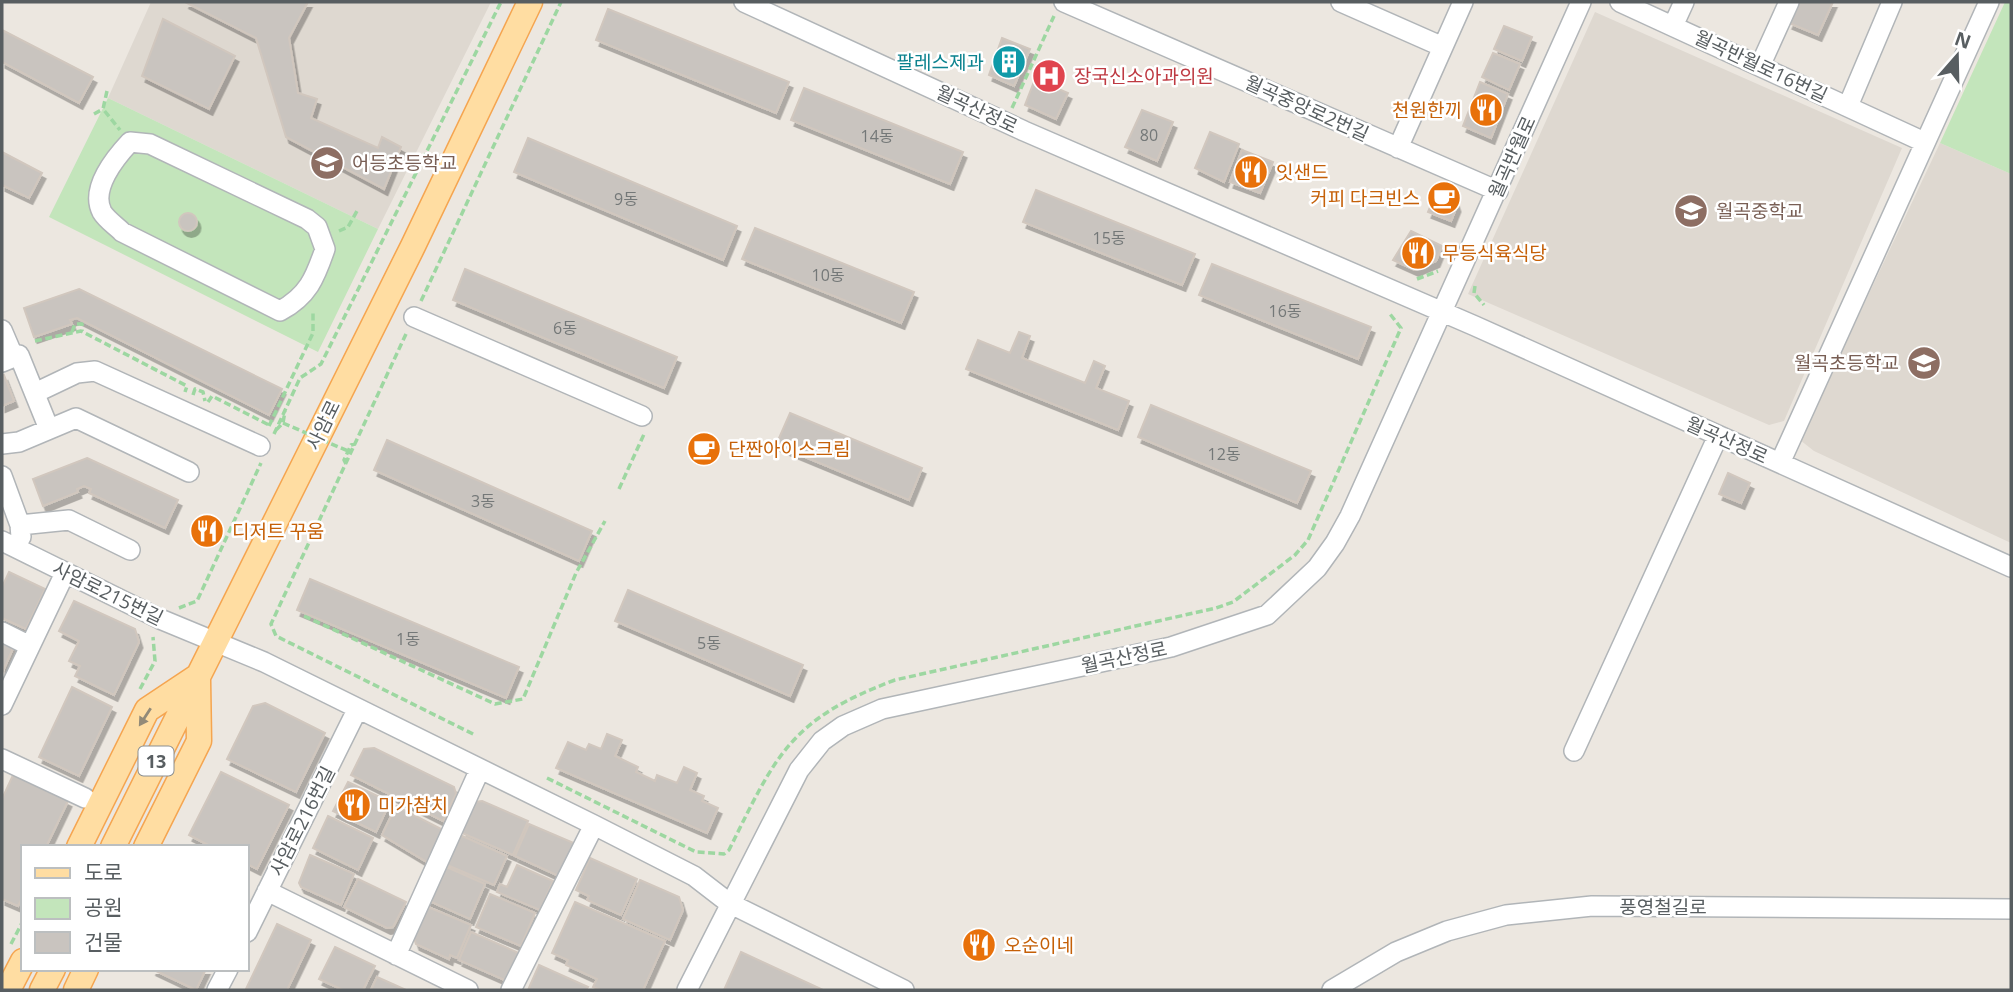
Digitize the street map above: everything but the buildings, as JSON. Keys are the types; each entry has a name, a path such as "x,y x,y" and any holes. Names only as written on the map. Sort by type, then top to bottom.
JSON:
{"main road":[{"name":"사암로","path":"114,845 413,246 530,2"},
{"path":"80,845 147,710 198,676"},
{"path":"147,845 199,741 198,676"},
{"path":"8,990 21,965"},
{"path":"43,990 52,971"},
{"path":"76,990 85,971"}],"street":[{"name":"월곡산정로","path":"744,2 1005,122 1407,299 1443,312 2011,567"},
{"path":"1341,2 1443,47"},
{"path":"1398,148 1463,2"},
{"name":"월곡반월로","path":"1443,312 1581,2"},
{"name":"월곡반월로16번길","path":"1620,2 1924,142"},
{"name":"월곡반월로16번길","path":"1673,26 1685,2"},
{"path":"1760,66 1789,2"},
{"name":"월곡반월로16번길","path":"1848,106 1892,2"},
{"path":"1780,463 1989,2"},
{"name":"월곡중앙로2번길","path":"1070,6 1498,191"},
{"path":"130,142 150,144 307,219 317,227 321,238 325,249 312,286 297,302 280,311 122,232 102,212 99,195 106,174 130,142"},
{"name":"월곡산정로","path":"729,903 799,770 822,741 843,726 908,702 1171,647 1268,615 1317,568 1335,543 1443,312"},
{"path":"414,317 644,423"},
{"path":"2,330 8,360 19,355 49,429"},
{"path":"35,393 77,373 95,371 265,448"},
{"path":"2,444 19,442 76,418 189,472"},
{"path":"1574,751 1718,436"},
{"path":"2,476 20,525 23,552"},
{"path":"20,525 69,520 130,550"},
{"name":"사암로215번길","path":"2,541 215,642"},
{"path":"3,698 65,573"},
{"path":"2,632 30,646"},
{"path":"215,642 264,663 594,825 694,876 729,903 904,990"},
{"name":"사암로216번길","path":"248,930 357,710"},
{"path":"2,759 85,798"},
{"path":"396,955 480,769"},
{"path":"511,990 594,825"},
{"path":"267,891 468,990"},
{"path":"687,990 729,903"},
{"name":"풍영철길로","path":"1332,990 1396,952 1447,931 1506,915 1592,906 2011,909"},
{"path":"218,990 227,971"}],"path":[{"path":"174,609 197,601 265,448 300,378 321,364 502,2"},
{"path":"475,735 276,636 271,624 561,2"},
{"path":"1005,122 1070,6"},
{"path":"94,114 103,108 107,91"},
{"path":"103,108 130,142"},
{"path":"321,238 348,228 357,211"},
{"path":"1411,278 1437,273 1441,266"},
{"path":"1476,284 1474,293 1483,305"},
{"path":"286,388 313,333 313,309 306,292"},
{"path":"547,778 696,852 724,854 729,850 778,757 800,730 859,693 895,680 1233,602 1296,555 1308,540 1401,328 1390,314"},
{"path":"72,332 75,324 82,324 82,332"},
{"path":"35,341 82,332 187,386 183,396 204,406"},
{"path":"195,389 205,396 204,406"},
{"path":"204,406 212,396 270,425"},
{"path":"276,430 283,423 285,411"},
{"path":"283,423 348,452"},
{"path":"619,489 644,423"},
{"path":"346,464 351,445 355,444"},
{"path":"304,616 495,704 523,699 576,573 605,521"}],"shaded area":[{"name":"어등초등학교","path":"151,2 491,2 378,229 108,98"},
{"name":"월곡중학교","path":"1595,12 1902,148 1784,421 1769,425 1468,294"},
{"name":"월곡초등학교","path":"1940,143 2011,174 2011,543 1814,451 1800,440"}],"green space":[{"path":"2005,2 2011,2 2011,174 1940,143"},
{"path":"108,98 378,229 318,352 49,217"}],"place":[{"name":"팔레스제과","path":"1009,62"},
{"name":"장국신소아과의원","path":"1049,76"},
{"name":"천원한끼","path":"1486,110"},
{"name":"어등초등학교","path":"327,163"},
{"name":"잇샌드","path":"1251,172"},
{"name":"커피 다크빈스","path":"1444,198"},
{"name":"월곡중학교","path":"1691,211"},
{"name":"무등식육식당","path":"1418,253"},
{"name":"월곡초등학교","path":"1924,363"},
{"name":"단짠아이스크림","path":"704,449"},
{"name":"디저트 꾸움","path":"207,531"},
{"name":"미가참치","path":"354,805"},
{"name":"오순이네","path":"979,945"}]}
